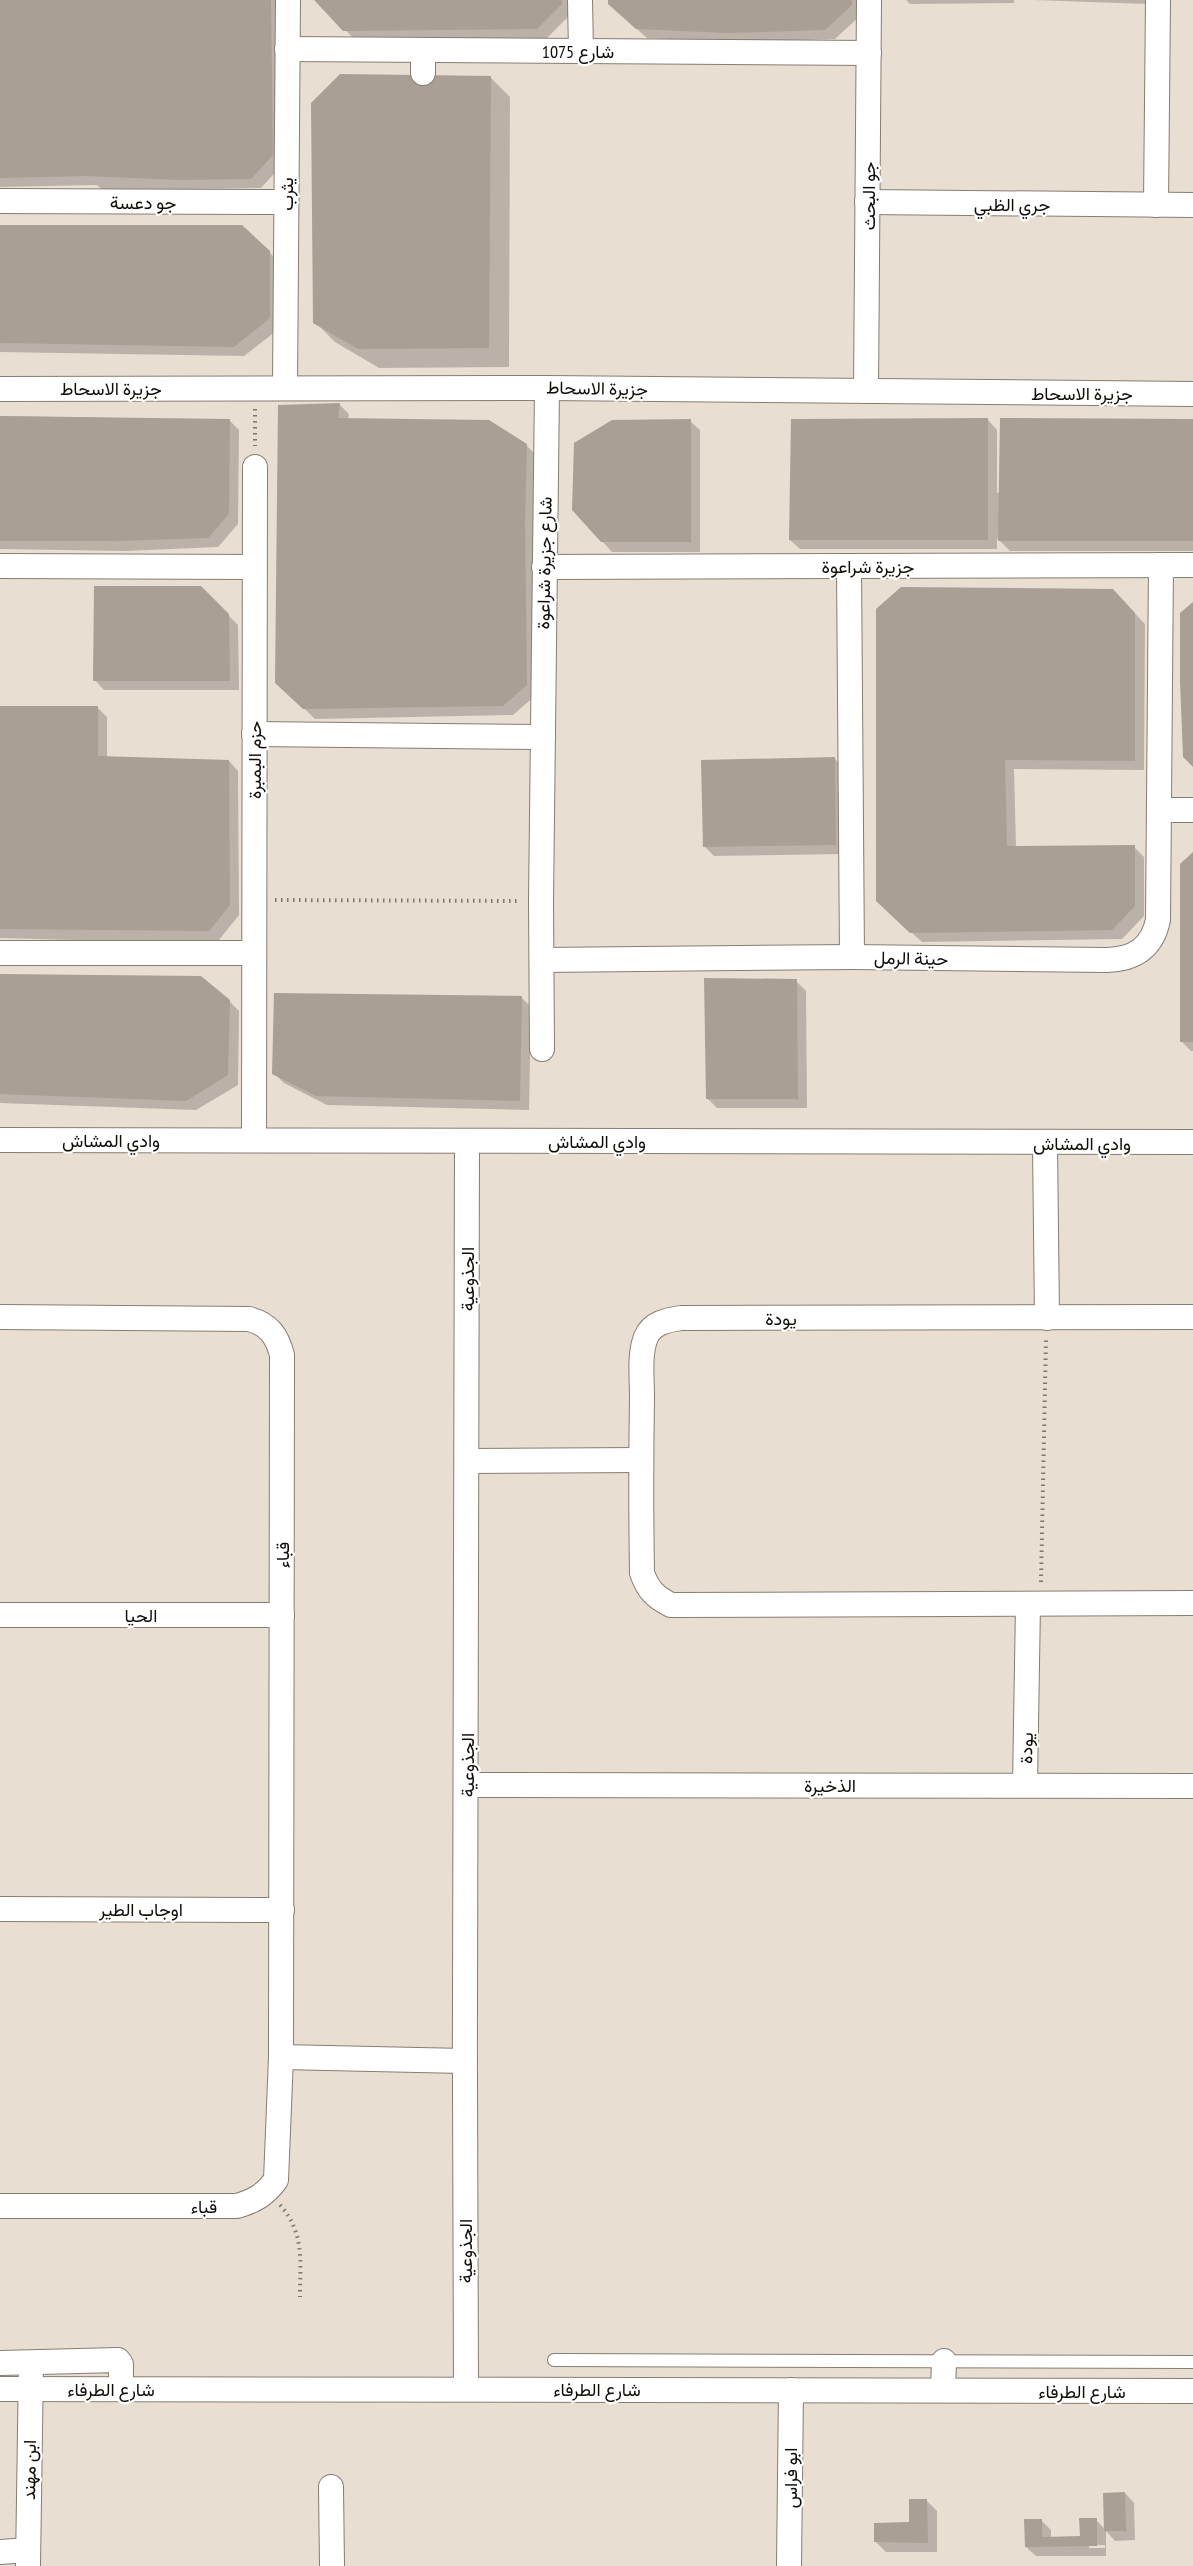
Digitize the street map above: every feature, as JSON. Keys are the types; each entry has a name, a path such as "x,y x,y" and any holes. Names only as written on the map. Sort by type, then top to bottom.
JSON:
{"street":[{"name":"يثرب","path":"285,387 288,0"},
{"path":"580,0 581,51"},
{"name":"جو البحث","path":"866,391 869,0"},
{"path":"1156,204 1158,0"},
{"name":"شارع 1075","path":"287,49 423,62 581,51 869,53"},
{"name":"جو دعسة","path":"0,201 286,202"},
{"name":"جري الظبي","path":"867,202 1193,205"},
{"name":"جزيرة الاسحاط","path":"0,388 547,388 1193,393"},
{"name":"شارع جزيرة شراعوة","path":"542,1049 541,902 547,388"},
{"name":"حزم البمبرة","path":"254,1140 255,466"},
{"name":"حينة الرمل","path":"849,566 852,957 1107,960 1133,956 1150,941 1158,920 1161,565"},
{"name":"جزيرة شراعوة","path":"544,567 1193,565"},
{"path":"0,566 254,567"},
{"path":"254,734 543,737"},
{"path":"1160,810 1193,810"},
{"path":"0,953 254,953"},
{"path":"542,960 852,957"},
{"name":"وادي المشاش","path":"0,1140 1193,1142"},
{"name":"الجذوعية","path":"466,2389 464,2061 467,1785 467,1141"},
{"path":"1045,1143 1047,1318"},
{"name":"قباء","path":"0,1317 249,1319 261,1322 277,1337 282,1355 281,2057 276,2180 254,2201 237,2206 0,2206"},
{"name":"يودة","path":"1193,1317 681,1318 665,1320 646,1336 643,1354 641,1460 642,1573 648,1588 656,1597 671,1605 1193,1603"},
{"path":"467,1461 641,1460"},
{"name":"يودة","path":"1025,1785 1035,1604"},
{"name":"الحيا","path":"0,1615 282,1615"},
{"name":"الذخيرة","path":"467,1785 1193,1786"},
{"name":"اوجاب الطير","path":"0,1909 282,1910"},
{"path":"281,2057 464,2061"},
{"path":"0,2363 118,2360 121,2364 121,2389"},
{"path":"943,2390 944,2361"},
{"name":"ابن مهند","path":"0,2552 28,2558 31,2363"},
{"name":"شارع الطرفاء","path":"0,2389 1193,2391"},
{"name":"ابو فراس","path":"789,2566 791,2390"},
{"path":"331,2487 332,2566"}],"lane":[{"path":"554,2360 1193,2362"}],"path":[{"path":"255,387 255,466"},
{"path":"254,900 541,902"},
{"path":"1035,1604 1047,1318"},
{"path":"268,2190 296,2226 299,2245 300,2297"}],"building":[{"path":"0,0 271,0 273,155 251,179 180,180 86,176 0,178"},
{"path":"314,0 562,0 562,4 537,29 343,31"},
{"path":"608,0 852,0 852,5 825,30 728,33 636,29 608,4"},
{"path":"340,74 491,76 489,348 358,349 313,323 311,103"},
{"path":"0,225 242,225 270,251 270,318 234,347 0,343"},
{"path":"340,403 338,418 489,420 527,444 525,522 527,685 503,706 303,709 275,683 278,405"},
{"path":"0,416 230,419 229,514 208,538 0,541"},
{"path":"988,418 988,540 789,540 791,419"},
{"path":"1000,418 1193,419 1193,541 998,541"},
{"path":"691,419 691,542 601,542 572,510 574,443 612,420"},
{"path":"94,586 201,586 229,614 230,681 93,681"},
{"path":"901,587 1113,589 1135,613 1135,761 1005,760 1007,846 1135,845 1135,906 1112,930 910,933 876,901 876,609"},
{"path":"1193,602 1193,767 1183,757 1180,613"},
{"path":"0,706 98,706 98,756 229,760 230,905 209,931 0,929"},
{"path":"835,757 836,845 703,847 701,760"},
{"path":"1193,852 1193,1042 1180,1042 1180,864"},
{"path":"0,974 201,976 230,1000 228,1075 186,1101 0,1094"},
{"path":"704,978 797,979 798,1099 706,1099"},
{"path":"274,993 522,996 520,1101 316,1096 272,1074"},
{"path":"1125,2492 1126,2531 1104,2531 1103,2493"},
{"path":"909,2499 927,2499 928,2543 874,2542 874,2523 909,2522"},
{"path":"1079,2518 1097,2518 1097,2546 1025,2547 1024,2519 1042,2519 1042,2537 1080,2536"}]}
